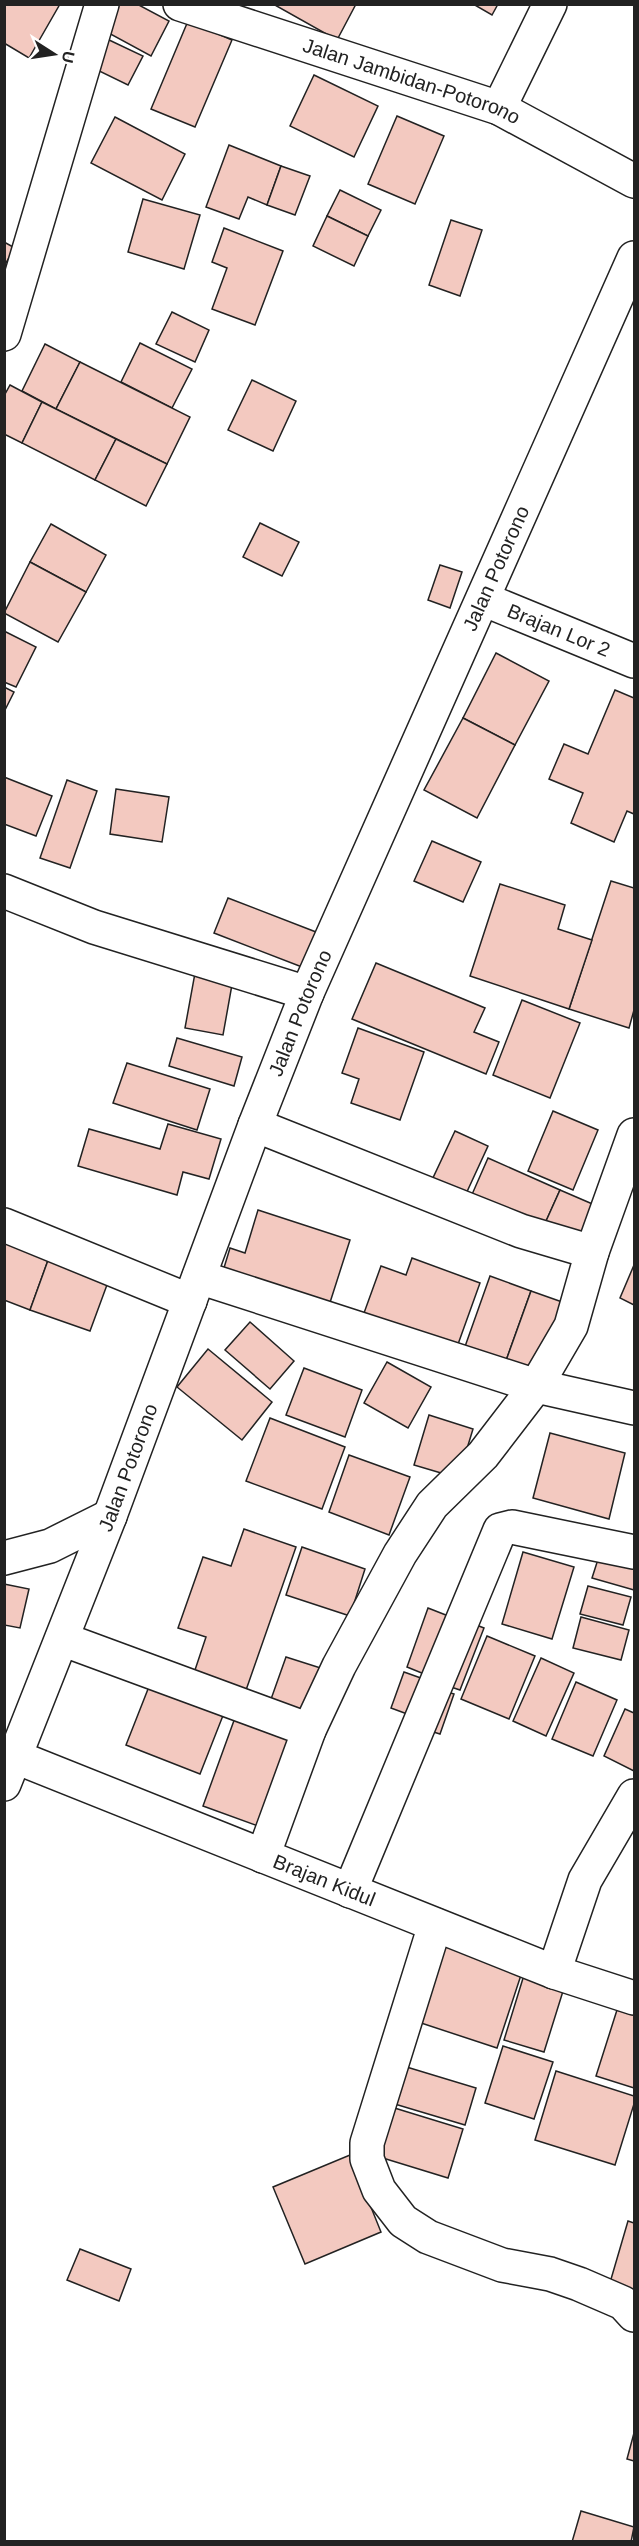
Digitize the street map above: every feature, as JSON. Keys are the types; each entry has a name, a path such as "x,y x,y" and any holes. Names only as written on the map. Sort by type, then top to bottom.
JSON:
{"street":[{"path":"4,334 102,4"},
{"name":"Jalan Jambidan-Potorono","path":"180,4 499,108 634,180"},
{"path":"499,108 550,4"},
{"name":"Jalan Potorono","path":"11,1757 62,1639 110,1516 255,1125 307,993 634,258"},
{"name":"Brajan Lor 2","path":"483,599 634,661"},
{"path":"4,891 94,927 307,993"},
{"path":"255,1125 521,1231 592,1252"},
{"path":"263,1856 309,1730 339,1666 400,1554 432,1505 483,1455 537,1386 571,1326 592,1252 634,1135"},
{"path":"4,1225 194,1289 537,1386 634,1408"},
{"path":"4,1558 50,1546 110,1516"},
{"path":"350,1891 500,1530 512,1527 634,1552"},
{"path":"62,1639 309,1730"},
{"name":"Brajan Kidul","path":"11,1757 554,1972 634,1998"},
{"path":"554,1972 585,1880 634,1796"},
{"path":"435,1925 367,2143 367,2159 379,2190 402,2221 428,2237 502,2265 550,2274 579,2284 623,2303 634,2315"}],"building":[{"path":"4,4 60,4 29,58 4,43"},
{"path":"116,4 137,4 169,21 151,56 103,30"},
{"path":"273,4 356,4 337,40"},
{"path":"473,4 498,4 492,15"},
{"path":"188,21 232,40 195,127 151,109"},
{"path":"107,39 143,56 128,85 93,68"},
{"path":"314,75 378,106 354,157 290,126"},
{"path":"397,116 444,136 415,204 368,184"},
{"path":"115,117 185,154 162,200 91,163"},
{"path":"229,145 281,166 267,205 248,197 239,219 206,207"},
{"path":"281,166 310,176 295,215 267,205"},
{"path":"340,190 381,210 368,236 327,216"},
{"path":"143,199 200,215 184,269 128,252"},
{"path":"327,216 368,236 354,266 313,246"},
{"path":"451,220 482,230 460,296 429,285"},
{"path":"224,228 283,251 255,325 212,309 227,268 212,262"},
{"path":"4,242 15,248 4,266"},
{"path":"172,312 209,330 195,362 156,344"},
{"path":"140,343 192,369 172,408 121,382"},
{"path":"45,344 80,362 56,409 22,391"},
{"path":"80,362 190,417 167,464 56,409"},
{"path":"252,380 296,401 273,451 228,430"},
{"path":"10,385 42,402 22,443 4,434 4,396"},
{"path":"42,402 116,439 95,480 22,443"},
{"path":"116,439 167,464 146,506 95,480"},
{"path":"260,523 299,542 282,576 243,557"},
{"path":"51,524 106,555 86,592 30,562"},
{"path":"30,562 86,592 58,642 4,613"},
{"path":"440,565 462,572 450,608 428,600"},
{"path":"4,631 36,647 16,687 4,682"},
{"path":"496,653 549,681 515,745 463,718"},
{"path":"4,687 14,692 4,712"},
{"path":"615,690 634,698 634,814 627,811 614,842 571,823 583,793 549,779 564,744 588,754"},
{"path":"463,718 515,745 477,818 424,790"},
{"path":"4,777 52,796 36,836 4,824"},
{"path":"67,780 97,791 70,868 40,858"},
{"path":"116,789 169,797 162,842 110,834"},
{"path":"432,841 481,862 463,902 414,881"},
{"path":"611,881 634,888 634,1010 629,1028 569,1009"},
{"path":"500,884 565,905 558,929 592,940 569,1009 470,976"},
{"path":"228,898 316,932 302,967 214,933"},
{"path":"376,963 485,1008 474,1032 499,1042 486,1074 352,1019"},
{"path":"195,973 233,979 223,1035 185,1028"},
{"path":"522,1000 580,1023 550,1098 493,1075"},
{"path":"358,1028 424,1052 400,1120 351,1103 359,1079 342,1073"},
{"path":"177,1038 242,1057 234,1086 169,1066"},
{"path":"127,1063 210,1089 197,1130 113,1103"},
{"path":"553,1111 598,1130 573,1190 528,1171"},
{"path":"168,1124 221,1139 209,1179 183,1172 177,1195 78,1166 89,1129 160,1149"},
{"path":"455,1131 488,1146 465,1196 432,1180"},
{"path":"488,1158 560,1190 542,1230 470,1199"},
{"path":"560,1190 604,1209 586,1249 542,1230"},
{"path":"258,1210 350,1240 326,1315 220,1281 230,1248 245,1253"},
{"path":"4,1235 51,1252 30,1310 4,1300"},
{"path":"51,1252 111,1274 90,1331 30,1310"},
{"path":"412,1258 480,1283 457,1347 364,1313 381,1266 406,1275"},
{"path":"634,1265 634,1305 620,1298"},
{"path":"490,1276 531,1291 503,1369 462,1355"},
{"path":"531,1291 565,1303 537,1382 503,1369"},
{"path":"250,1322 294,1361 270,1389 225,1350"},
{"path":"208,1349 272,1402 242,1440 177,1387"},
{"path":"387,1362 431,1387 408,1428 364,1403"},
{"path":"304,1368 362,1390 345,1437 286,1415"},
{"path":"429,1415 473,1429 458,1478 414,1465"},
{"path":"270,1418 345,1447 322,1509 246,1481"},
{"path":"550,1433 625,1453 609,1519 533,1498"},
{"path":"349,1455 410,1477 389,1535 329,1512"},
{"path":"244,1529 296,1547 245,1693 193,1676 206,1637 178,1628 203,1557 231,1566"},
{"path":"302,1547 365,1569 350,1616 286,1595"},
{"path":"601,1550 634,1560 634,1590 592,1578"},
{"path":"523,1552 574,1567 552,1639 502,1624"},
{"path":"4,1584 29,1589 20,1628 4,1625"},
{"path":"588,1586 631,1597 623,1625 580,1614"},
{"path":"428,1608 456,1619 434,1678 407,1667"},
{"path":"581,1617 629,1630 621,1660 573,1648"},
{"path":"466,1621 484,1628 460,1690 442,1684"},
{"path":"487,1636 535,1656 509,1719 461,1699"},
{"path":"286,1657 330,1671 314,1717 270,1702"},
{"path":"541,1658 574,1673 546,1736 513,1721"},
{"path":"404,1672 432,1682 418,1718 391,1708"},
{"path":"576,1682 617,1700 593,1756 552,1739"},
{"path":"150,1684 224,1713 200,1774 126,1745"},
{"path":"441,1690 454,1694 440,1734 427,1730"},
{"path":"625,1709 634,1713 634,1771 604,1756"},
{"path":"236,1715 290,1734 258,1826 203,1806"},
{"path":"437,1944 522,1972 497,2048 412,2020"},
{"path":"524,1975 564,1988 544,2052 504,2040"},
{"path":"617,2010 634,2015 634,2088 596,2076"},
{"path":"503,2046 553,2062 534,2119 485,2103"},
{"path":"400,2065 476,2088 465,2125 388,2102"},
{"path":"556,2071 634,2096 634,2104 615,2165 535,2140"},
{"path":"388,2106 463,2129 448,2178 373,2155"},
{"path":"350,2155 381,2232 305,2264 273,2187"},
{"path":"628,2221 634,2223 634,2294 609,2286"},
{"path":"80,2249 131,2269 119,2301 67,2280"},
{"path":"634,2433 634,2461 627,2459"},
{"path":"581,2511 634,2527 631,2542 572,2542"}]}
